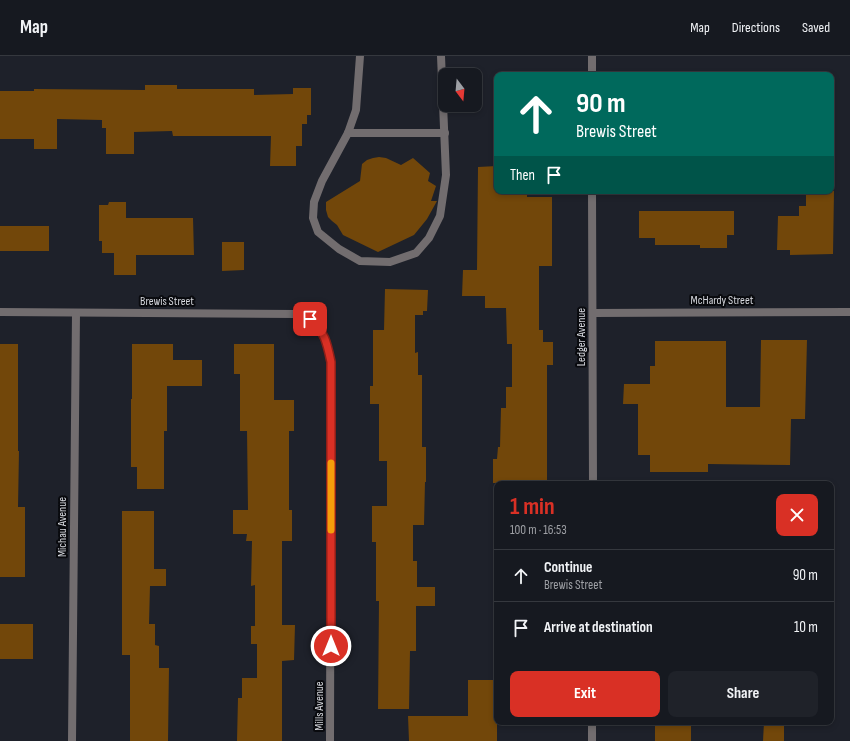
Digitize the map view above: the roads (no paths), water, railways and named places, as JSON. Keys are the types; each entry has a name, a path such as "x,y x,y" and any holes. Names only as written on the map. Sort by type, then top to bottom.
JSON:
{"street":[{"path":"360,56 356,110 348,133 322,182 314,202 313,218 318,232 339,249 360,261 390,262 416,253 429,238 440,216 446,175 441,56"},
{"path":"592,56 592,72"},
{"path":"348,133 445,133"},
{"name":"Ledger Avenue","path":"592,194 593,481"},
{"name":"Brewis Street","path":"0,312 297,314 310,319 319,326 324,336"},
{"name":"McHardy Street","path":"593,313 850,312"},
{"name":"Michau Avenue","path":"72,741 76,313"},
{"name":"Mills Avenue","path":"324,336 331,362 330,741"},
{"path":"592,725 592,741"}]}
